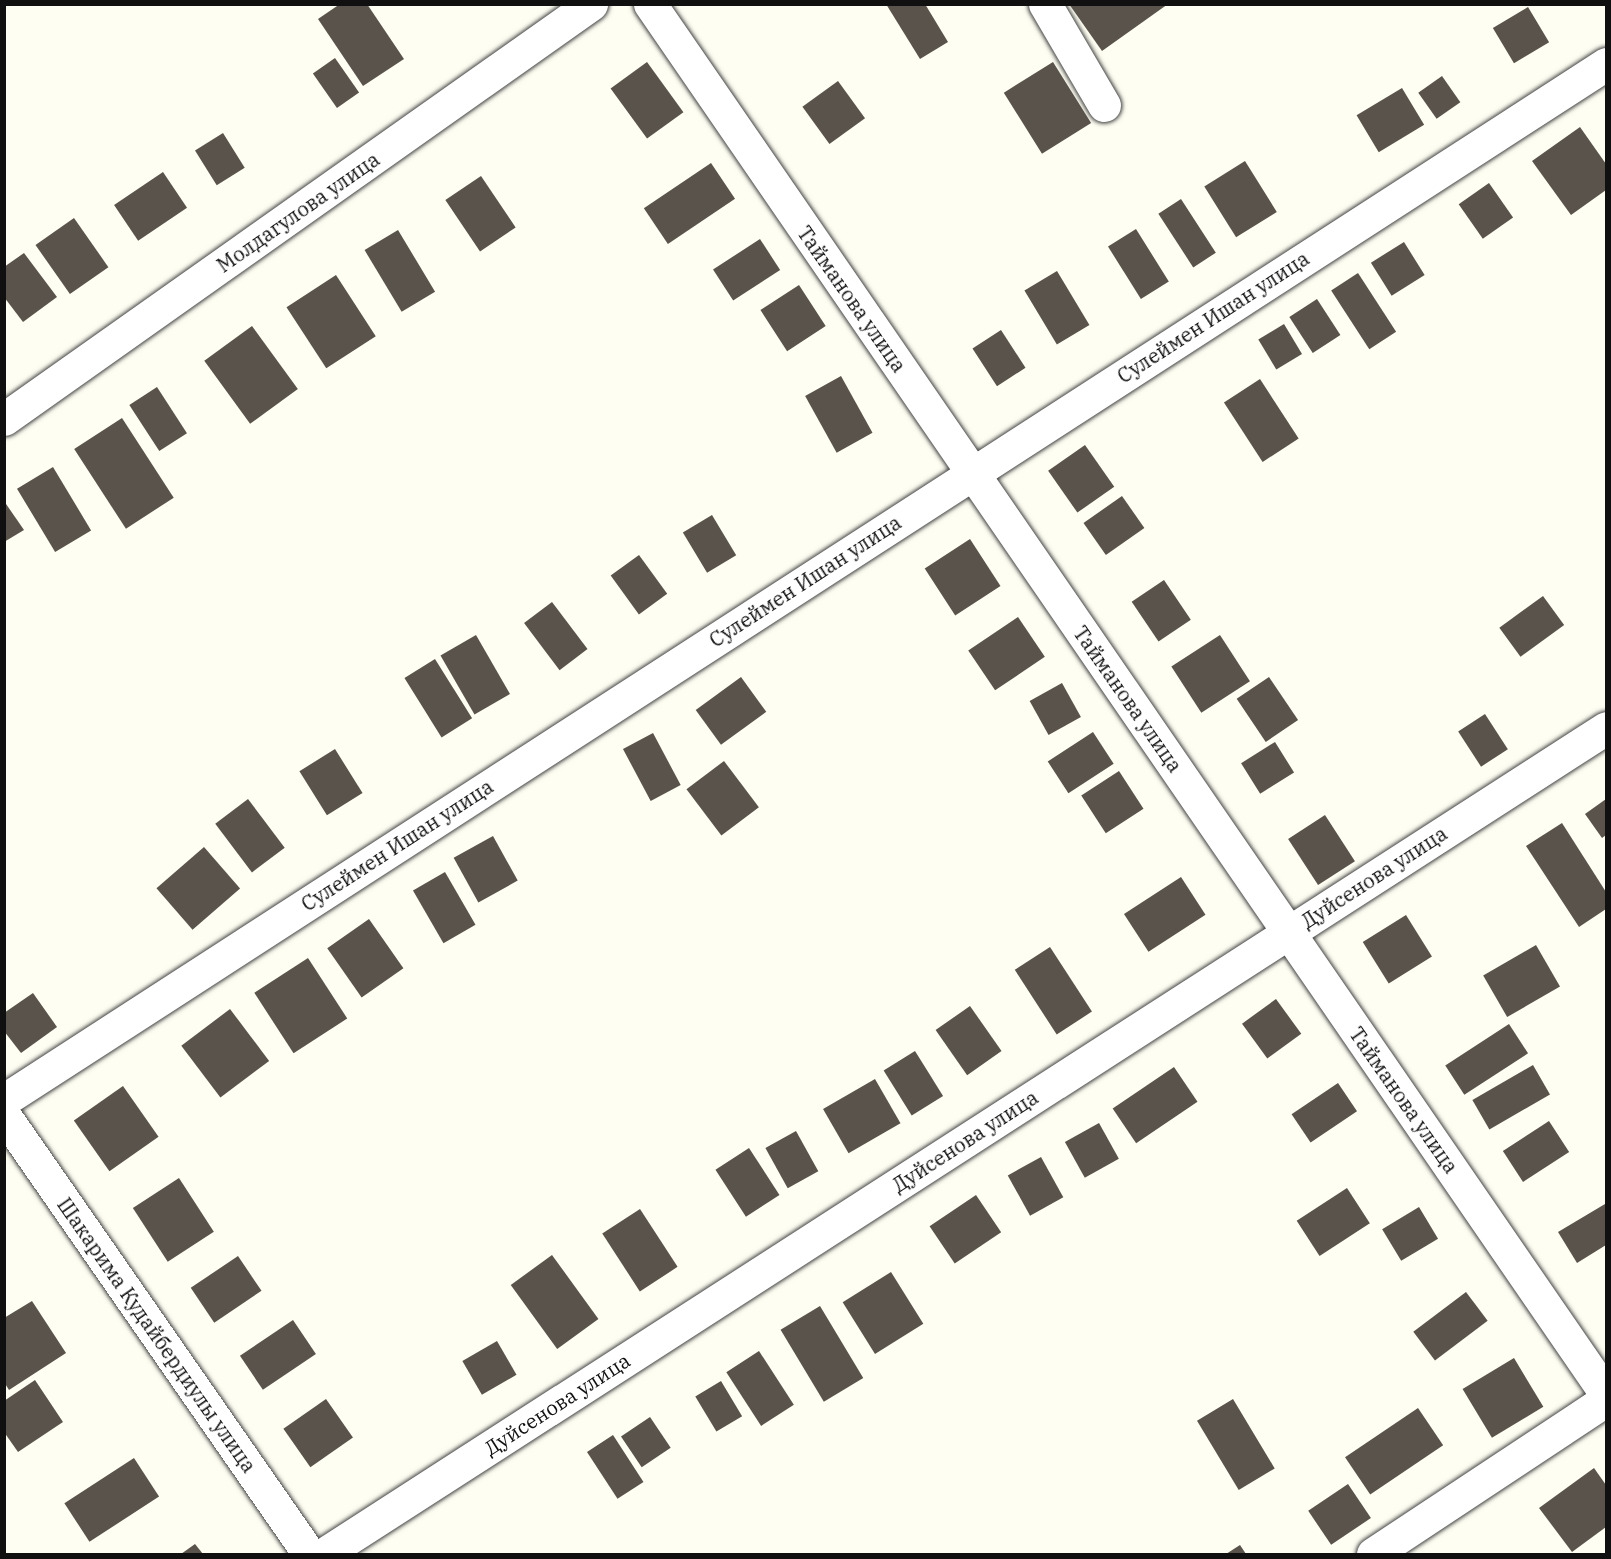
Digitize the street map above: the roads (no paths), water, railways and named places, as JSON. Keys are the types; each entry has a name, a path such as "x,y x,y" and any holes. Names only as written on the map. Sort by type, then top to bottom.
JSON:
{"street":[{"name":"Молдагулова улица","path":"4,418 591,4"},
{"name":"Тайманова улица","path":"650,4 1606,1394"},
{"path":"1045,4 1104,105"},
{"name":"Сулеймен Ишан улица","path":"4,1100 1606,64"},
{"name":"Дуйсенова улица","path":"324,1554 1606,728"},
{"name":"Шакарима Кудайбердиулы улица","path":"4,1115 309,1554"},
{"path":"1373,1554 1606,1401"}]}
